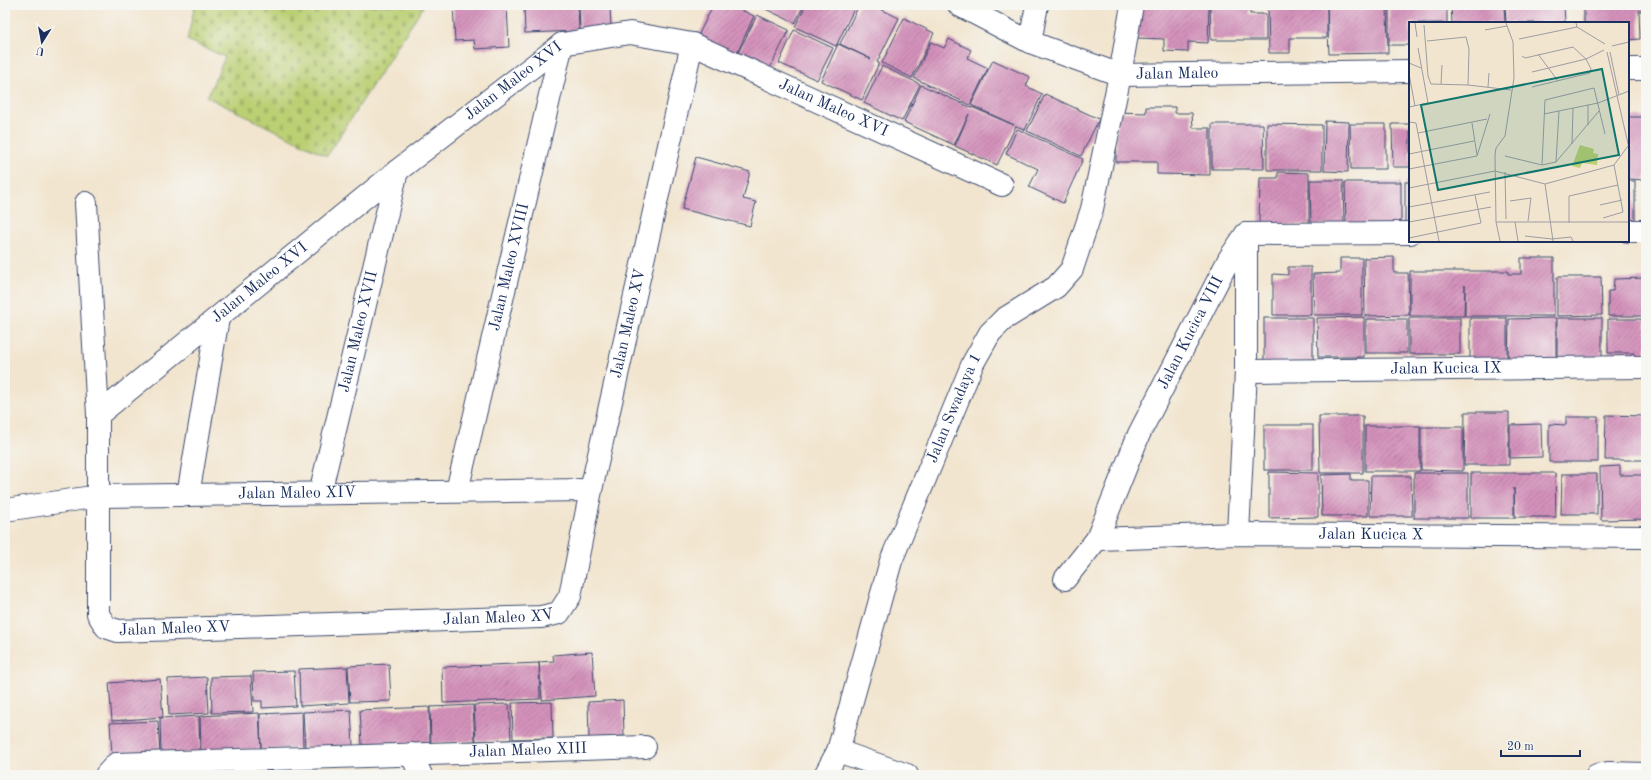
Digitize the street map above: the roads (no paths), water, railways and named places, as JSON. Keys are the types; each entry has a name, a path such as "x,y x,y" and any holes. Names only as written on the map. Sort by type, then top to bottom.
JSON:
{"street":[{"name":"Jalan Maleo","path":"959,5 1030,42 1120,74 1409,71"},
{"path":"1030,42 1037,5"},
{"name":"Jalan Swadaya 1","path":"825,775 838,751 891,561 973,362 990,333 1004,319 1056,287 1072,269 1092,209 1120,74 1132,5"},
{"name":"Jalan Maleo XVI","path":"98,415 397,171 562,44 630,33 692,44 1002,184"},
{"name":"Jalan Maleo XVIII","path":"457,491 562,44"},
{"name":"Jalan Maleo XV","path":"99,496 98,614 106,626 118,631 540,617 560,613 570,596 591,490 692,44"},
{"path":"1629,69 1646,68"},
{"name":"Jalan Maleo XVII","path":"320,493 397,171"},
{"path":"86,203 98,415 99,496"},
{"path":"1629,231 1646,231"},
{"path":"1238,534 1246,371 1246,234 1409,233"},
{"name":"Jalan Kucica VIII","path":"1066,579 1097,539 1139,434 1229,259 1246,234"},
{"path":"188,494 218,318"},
{"name":"Jalan Kucica IX","path":"1246,371 1646,367"},
{"name":"Jalan Maleo XIV","path":"5,510 99,496 591,490"},
{"name":"Jalan Kucica X","path":"1097,539 1238,534 1646,537"},
{"name":"Jalan Maleo XIII","path":"106,775 116,764 645,747"},
{"path":"838,751 907,775"},
{"path":"411,754 421,775"},
{"path":"1597,775 1608,773 1646,774"}]}
